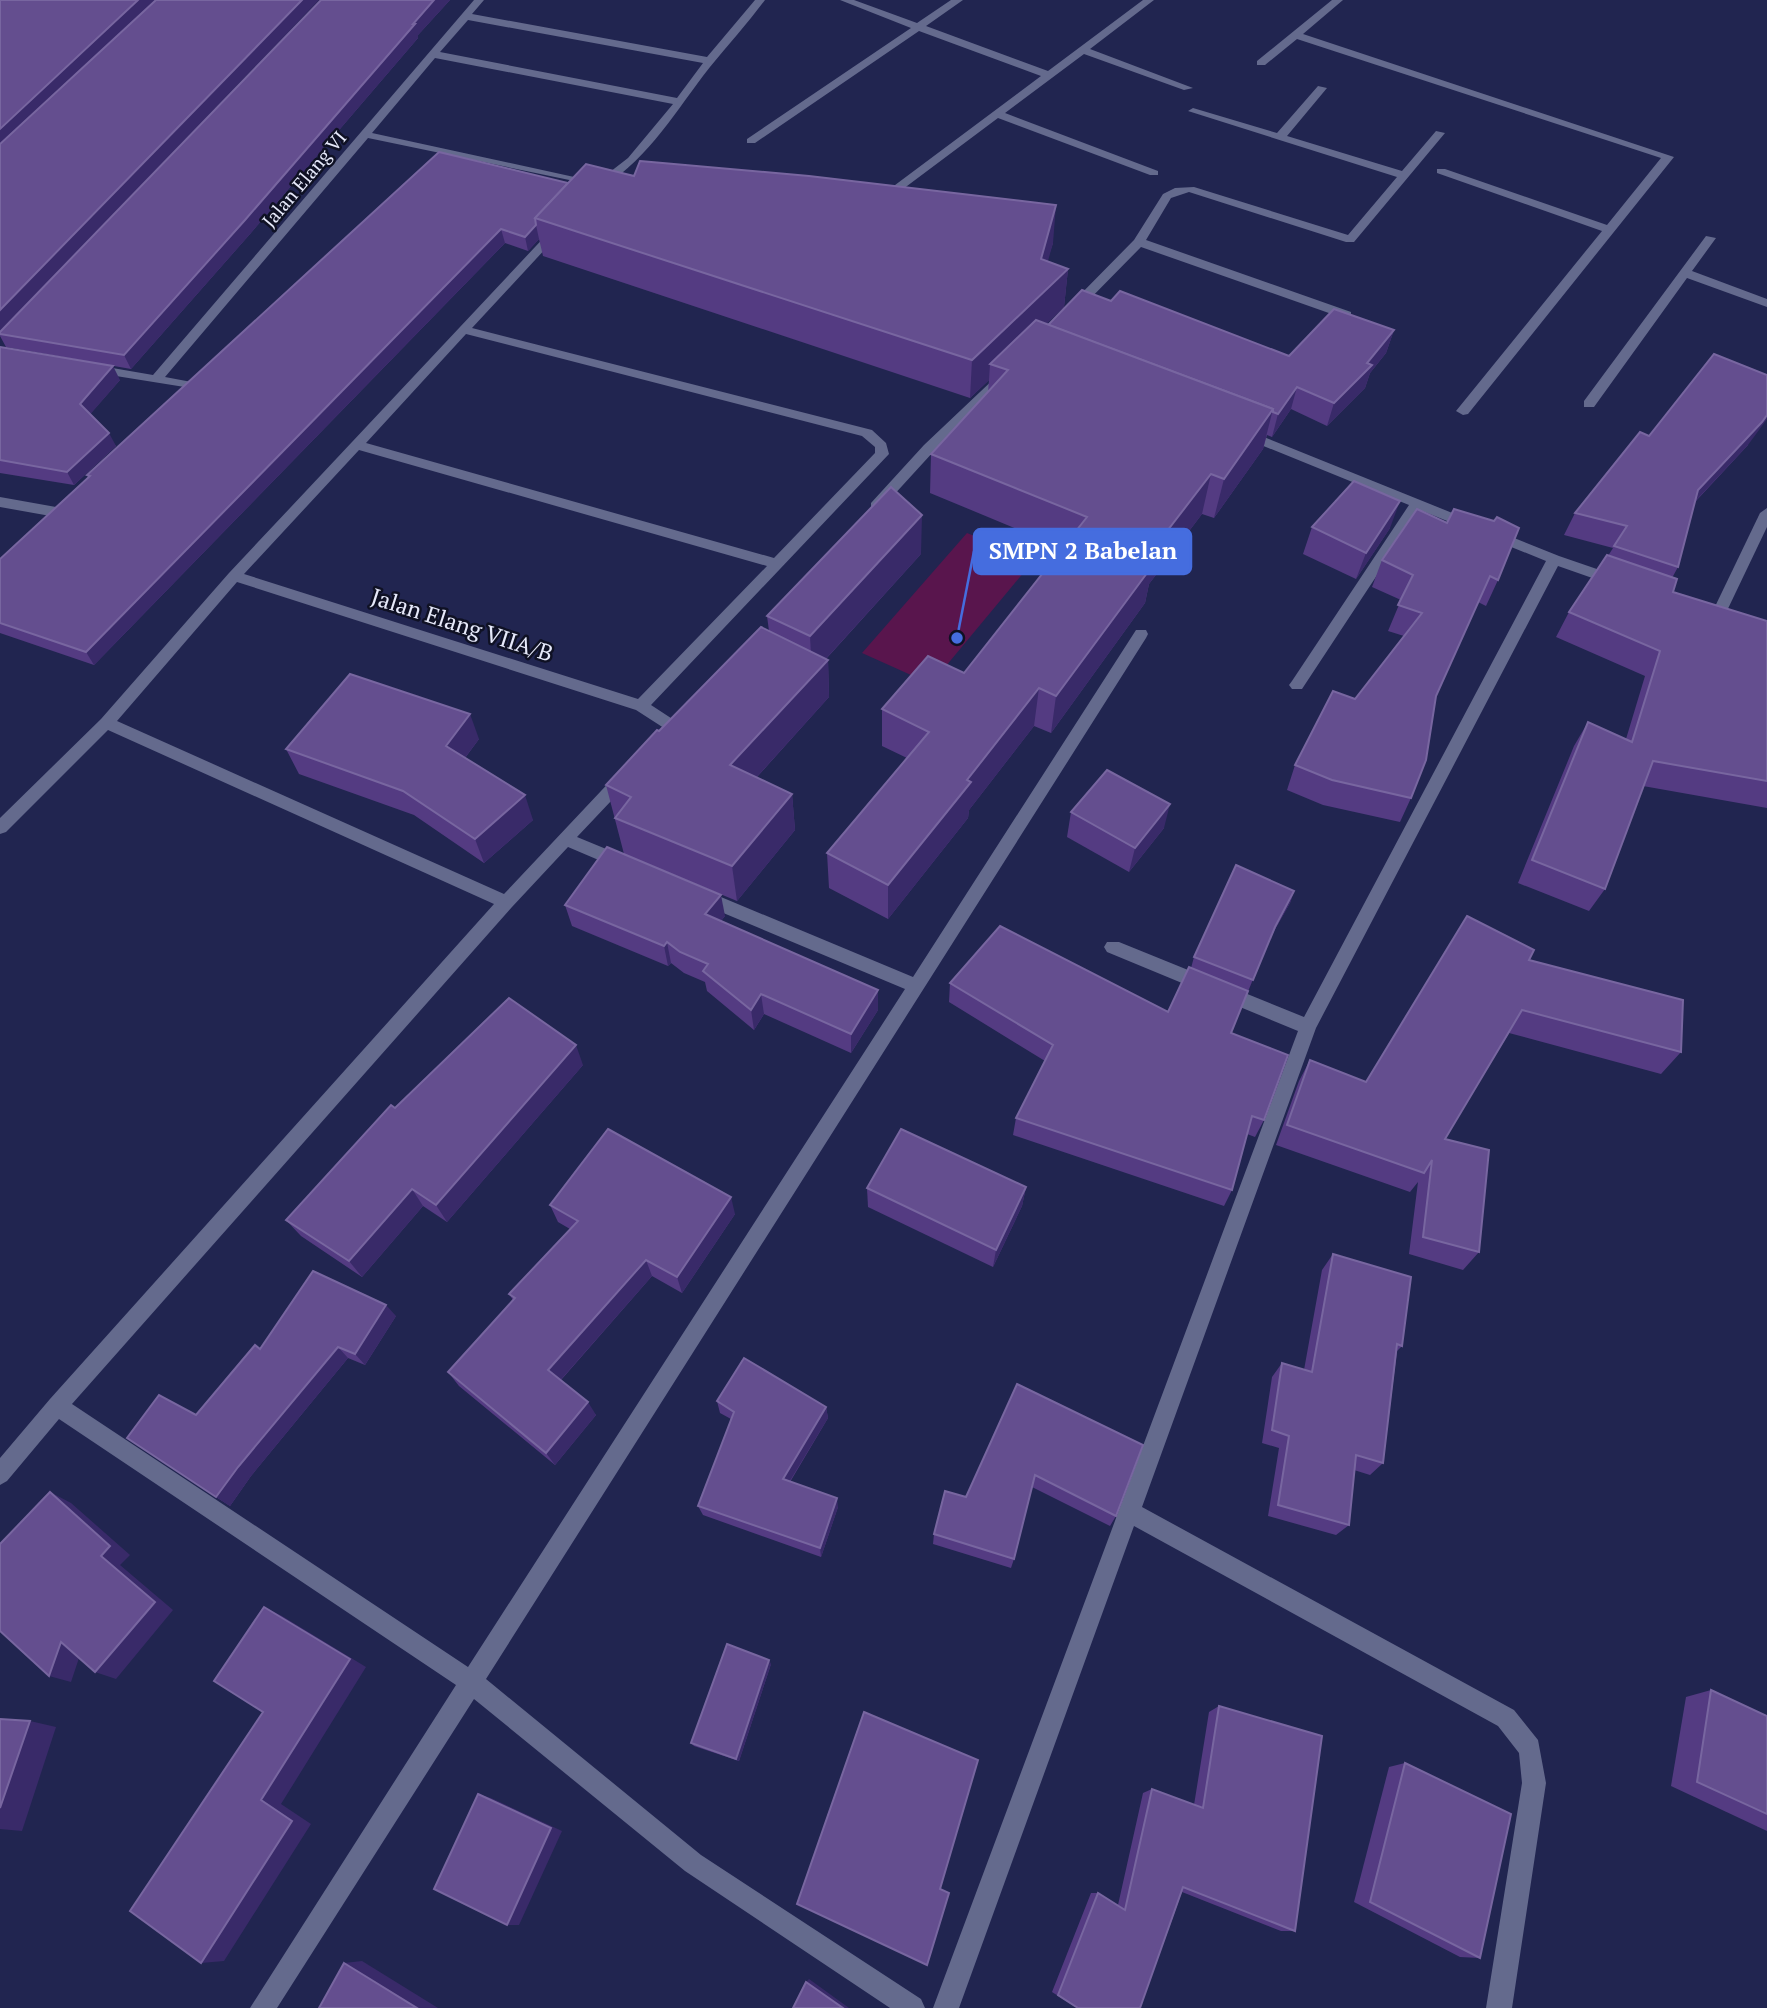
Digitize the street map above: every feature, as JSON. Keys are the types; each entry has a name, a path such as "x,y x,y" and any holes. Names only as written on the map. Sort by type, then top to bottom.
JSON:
{"street":[{"name":"Jalan Elang VI","path":"156,380 479,0"},
{"path":"365,134 438,156 594,190 629,163 681,102 710,61 760,0"},
{"path":"845,0 1049,75"},
{"path":"751,141 958,0"},
{"path":"881,201 1149,0"},
{"path":"1261,63 1338,0"},
{"path":"466,16 710,61"},
{"path":"1296,35 1668,157 1463,411"},
{"path":"1083,50 1188,88"},
{"path":"432,54 681,102"},
{"path":"1280,137 1322,88"},
{"path":"1193,111 1404,175"},
{"path":"997,114 1154,173"},
{"path":"1066,315 1139,242 1167,196 1175,191 1190,189 1350,240 1440,133"},
{"path":"1441,171 1610,230"},
{"path":"0,828 106,723 234,576 563,223"},
{"path":"1589,404 1710,238"},
{"path":"1139,242 1347,315"},
{"path":"1685,273 1767,303"},
{"path":"464,330 867,433 876,438 881,446 882,454 641,706"},
{"path":"865,518 929,448 1020,362"},
{"path":"78,366 192,386"},
{"path":"1236,430 1554,559 1629,586"},
{"path":"357,445 775,563"},
{"path":"0,502 56,512"},
{"path":"1297,685 1417,504"},
{"path":"1717,617 1767,513"},
{"path":"946,2008 1307,1027 1554,559"},
{"name":"Jalan Elang VIIA/B","path":"234,576 641,706 672,726"},
{"path":"263,2008 1141,634"},
{"path":"106,723 506,902"},
{"path":"0,1474 57,1406 506,902 637,764"},
{"path":"565,839 640,870"},
{"path":"691,891 916,986"},
{"path":"1113,947 1307,1027"},
{"path":"57,1406 470,1681 693,1863 912,2008"},
{"path":"1128,1511 1506,1718 1530,1748 1534,1783 1499,2008"}],"shaded area":[{"path":"967,533 1034,560 931,684 862,653"}],"building":[{"path":"0,0 138,0 0,129"},
{"path":"156,0 302,0 0,310 0,144"},
{"path":"321,0 434,0 245,220 124,355 0,334 0,332"},
{"path":"439,152 568,183 535,218 536,225 525,237 501,229 86,652 0,623 0,559 90,476 87,475"},
{"path":"640,161 809,176 1056,205 1041,259 1068,269 972,360 535,218 586,164 634,176"},
{"path":"1082,290 1111,301 1120,291 1289,356 1334,309 1394,330 1367,363 1372,365 1334,403 1297,387 1278,414 1273,412 1273,409 1048,325"},
{"path":"1036,320 1273,409 1224,479 1211,474 1144,561 1153,565 1056,696 1039,688 967,780 971,782 888,885 827,853 929,732 882,709 928,656 964,673 1087,517 931,454 1008,370 990,364"},
{"path":"0,347 113,366 80,404 109,433 67,472 0,460"},
{"path":"1714,354 1767,375 1767,415 1698,490 1678,567 1614,546 1627,526 1575,513 1640,432 1649,436"},
{"path":"1354,481 1400,501 1366,553 1312,527"},
{"path":"891,487 922,515 810,636 767,616"},
{"path":"1417,509 1447,523 1454,509 1494,521 1497,517 1519,528 1498,580 1490,576 1436,696 1426,760 1411,798 1332,780 1295,765 1333,691 1355,699 1422,613 1398,605 1413,575 1382,560"},
{"path":"1607,555 1677,579 1673,592 1767,621 1767,781 1653,761 1605,889 1532,860 1588,722 1632,742 1660,651 1569,612"},
{"path":"761,627 828,660 730,765 792,794 732,866 615,818 631,797 606,785 657,730 659,731"},
{"path":"350,674 470,714 446,746 525,795 475,839 403,791 286,749"},
{"path":"1107,770 1170,804 1135,848 1071,812"},
{"path":"607,847 721,895 705,914 878,990 851,1034 761,994 751,1010 703,971 708,964 680,952 667,942 664,946 565,905"},
{"path":"1236,865 1294,891 1275,927 1253,980 1194,957"},
{"path":"1467,916 1534,950 1529,960 1683,1000 1681,1052 1522,1010 1445,1139 1489,1150 1479,1252 1423,1237 1432,1160 1424,1173 1287,1125 1310,1060 1366,1082"},
{"path":"1000,926 1168,1012 1189,967 1248,991 1231,1033 1288,1055 1264,1120 1252,1116 1232,1190 1016,1118 1053,1045 950,983"},
{"path":"509,998 576,1045 436,1205 412,1189 349,1261 286,1220 391,1105 395,1108"},
{"path":"608,1129 731,1197 677,1277 646,1260 548,1370 588,1402 546,1453 448,1372 515,1298 509,1294 578,1221 550,1205"},
{"path":"901,1129 1026,1187 996,1250 867,1188"},
{"path":"1333,1254 1411,1277 1402,1346 1397,1344 1383,1463 1356,1455 1349,1525 1278,1505 1289,1436 1272,1430 1282,1363 1312,1372"},
{"path":"313,1271 386,1305 355,1354 338,1347 216,1497 127,1438 159,1395 196,1415 255,1345 260,1349"},
{"path":"744,1358 826,1407 783,1479 837,1498 820,1548 698,1506 734,1412 717,1401"},
{"path":"1017,1384 1143,1445 1116,1516 1035,1475 1014,1559 934,1534 945,1491 966,1497"},
{"path":"50,1492 110,1546 101,1556 155,1602 95,1672 61,1642 49,1676 0,1631 0,1544"},
{"path":"264,1607 350,1659 261,1800 292,1821 201,1963 130,1911 263,1712 214,1681"},
{"path":"727,1644 769,1660 736,1759 691,1743"},
{"path":"1711,1690 1767,1716 1767,1814 1697,1782"},
{"path":"1219,1706 1322,1736 1295,1931 1183,1887 1140,2008 1078,2008 1058,1995 1098,1893 1125,1910 1152,1789 1203,1808"},
{"path":"864,1712 978,1760 940,1889 949,1893 927,1965 797,1904"},
{"path":"0,1719 30,1721 0,1808"},
{"path":"1405,1763 1511,1814 1480,1958 1370,1902"},
{"path":"478,1794 551,1828 507,1925 434,1889"},
{"path":"344,1963 417,2008 319,2008"},
{"path":"806,1982 843,2008 793,2008"}],"place":[{"name":"SMPN 2 Babelan","path":"957,638"}]}
